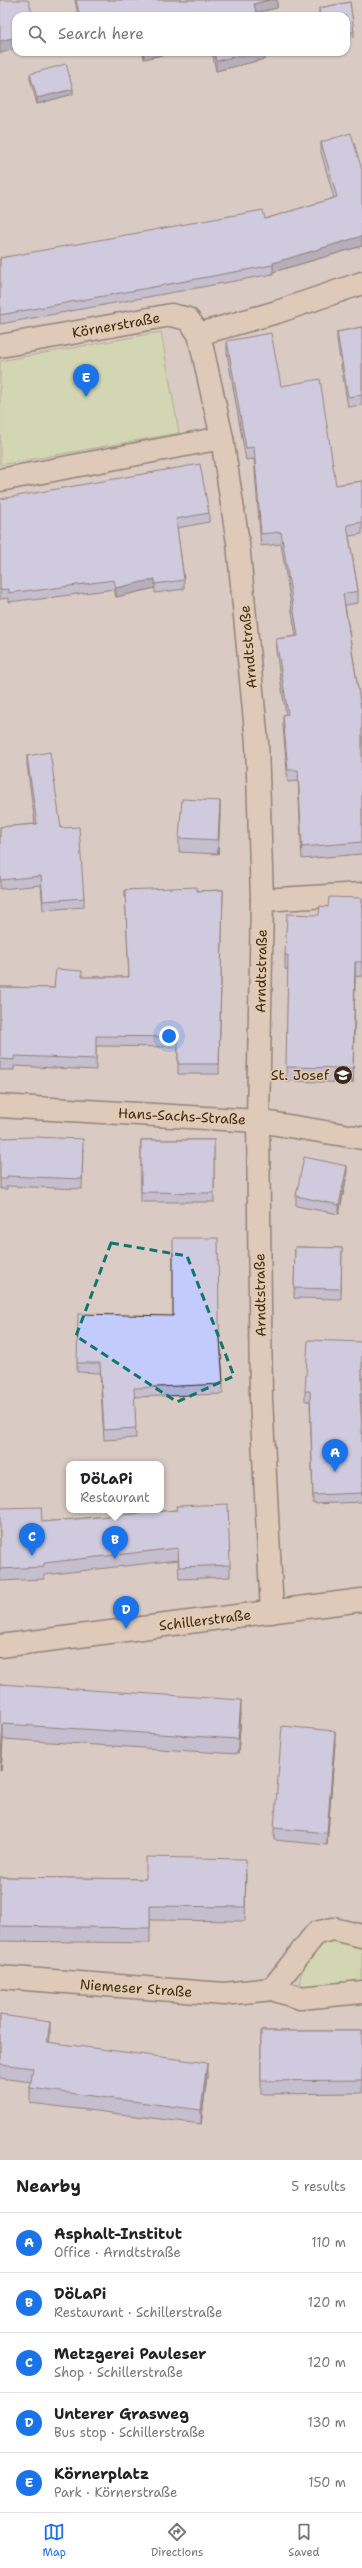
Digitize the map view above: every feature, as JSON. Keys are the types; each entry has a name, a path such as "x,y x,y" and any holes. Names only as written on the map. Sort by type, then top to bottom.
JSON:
{"street":[{"path":"199,334 277,312 362,283"},
{"name":"Körnerstraße","path":"0,346 171,315 188,319 199,334"},
{"name":"Arndtstraße","path":"199,334 222,438 238,543 257,743 262,900 258,1121 261,1399 272,1612"},
{"path":"0,480 222,438"},
{"path":"262,900 362,894"},
{"name":"Hans-Sachs-Straße","path":"0,1106 258,1121 362,1138"},
{"name":"Schillerstraße","path":"0,1646 362,1600"},
{"path":"272,1989 316,1933 333,1929 362,1936"},
{"name":"Niemeser Straße","path":"0,1977 224,1994 272,1989 300,1998 362,1992"}],"highlighted area":[{"path":"111,1243 187,1256 234,1376 177,1402 76,1336"}],"green space":[{"path":"161,332 179,433 0,465 0,361"},
{"path":"331,1940 362,1947 362,1983 305,1986 300,1983 303,1971 310,1958 315,1952"}],"building":[{"path":"0,0 28,0 32,12 12,12 12,38 0,41"},
{"path":"76,0 269,0 254,4 256,12 79,12"},
{"path":"350,2 354,32 350,32 350,12 320,12 319,8"},
{"path":"215,56 237,56 216,61"},
{"path":"66,64 73,89 37,98 30,74"},
{"path":"351,133 362,170 362,236 273,263 273,265 0,315 0,258 263,210 265,219 337,197 321,142"},
{"path":"362,327 362,395 348,397 337,332"},
{"path":"271,333 281,386 320,379 336,485 362,481 362,522 347,525 358,591 343,594 362,708 362,842 302,847 298,770 288,770 283,715 288,714 276,639 298,636 281,532 261,534 254,447 246,448 227,341"},
{"path":"200,464 209,513 176,519 184,580 155,584 155,579 116,588 114,580 33,591 9,593 9,589 0,590 0,499"},
{"path":"50,752 61,828 79,827 84,898 43,901 41,876 0,880 0,827 37,824 27,756"},
{"path":"182,799 220,801 218,840 179,838"},
{"path":"197,887 197,891 223,890 219,1064 178,1064 178,1037 96,1036 96,1059 14,1056 14,1060 0,1059 0,987 54,988 56,969 82,971 82,977 129,977 125,890"},
{"path":"329,897 362,898 362,962 355,962 353,1068 286,1067 288,955 285,955 287,914 319,915 320,906 328,907"},
{"path":"34,1137 83,1139 82,1179 7,1176 7,1179 0,1179 0,1138"},
{"path":"141,1140 214,1140 214,1193 141,1192"},
{"path":"304,1157 347,1166 339,1205 296,1196"},
{"path":"173,1238 218,1238 219,1324 223,1384 134,1388 136,1428 104,1430 100,1363 77,1363 78,1314 173,1316"},
{"path":"295,1247 342,1248 341,1289 294,1288"},
{"path":"308,1340 362,1342 362,1394 360,1394 362,1429 362,1493 313,1495 310,1391 305,1391"},
{"path":"228,1504 230,1565 179,1567 178,1548 44,1563 44,1567 0,1569 0,1508 41,1507 42,1522 143,1513 164,1513 164,1511 177,1510 176,1506"},
{"path":"0,1684 241,1700 238,1739 3,1724 0,1757"},
{"path":"282,1726 335,1731 327,1833 274,1828"},
{"path":"146,1857 246,1859 245,1907 150,1906 150,1928 0,1926 0,1877 146,1879"},
{"path":"0,2015 50,2022 47,2042 207,2063 201,2110 30,2088 33,2068 0,2064"},
{"path":"261,2031 362,2031 362,2080 261,2081"}],"place":[{"name":"Körnerplatz","path":"86,397"},
{"name":"St. Josef","path":"343,1075"},
{"name":"Asphalt-Institut","path":"335,1472"},
{"name":"Metzgerei Pauleser","path":"32,1556"},
{"name":"DöLaPi","path":"115,1559"},
{"name":"Unterer Grasweg","path":"126,1629"}]}
